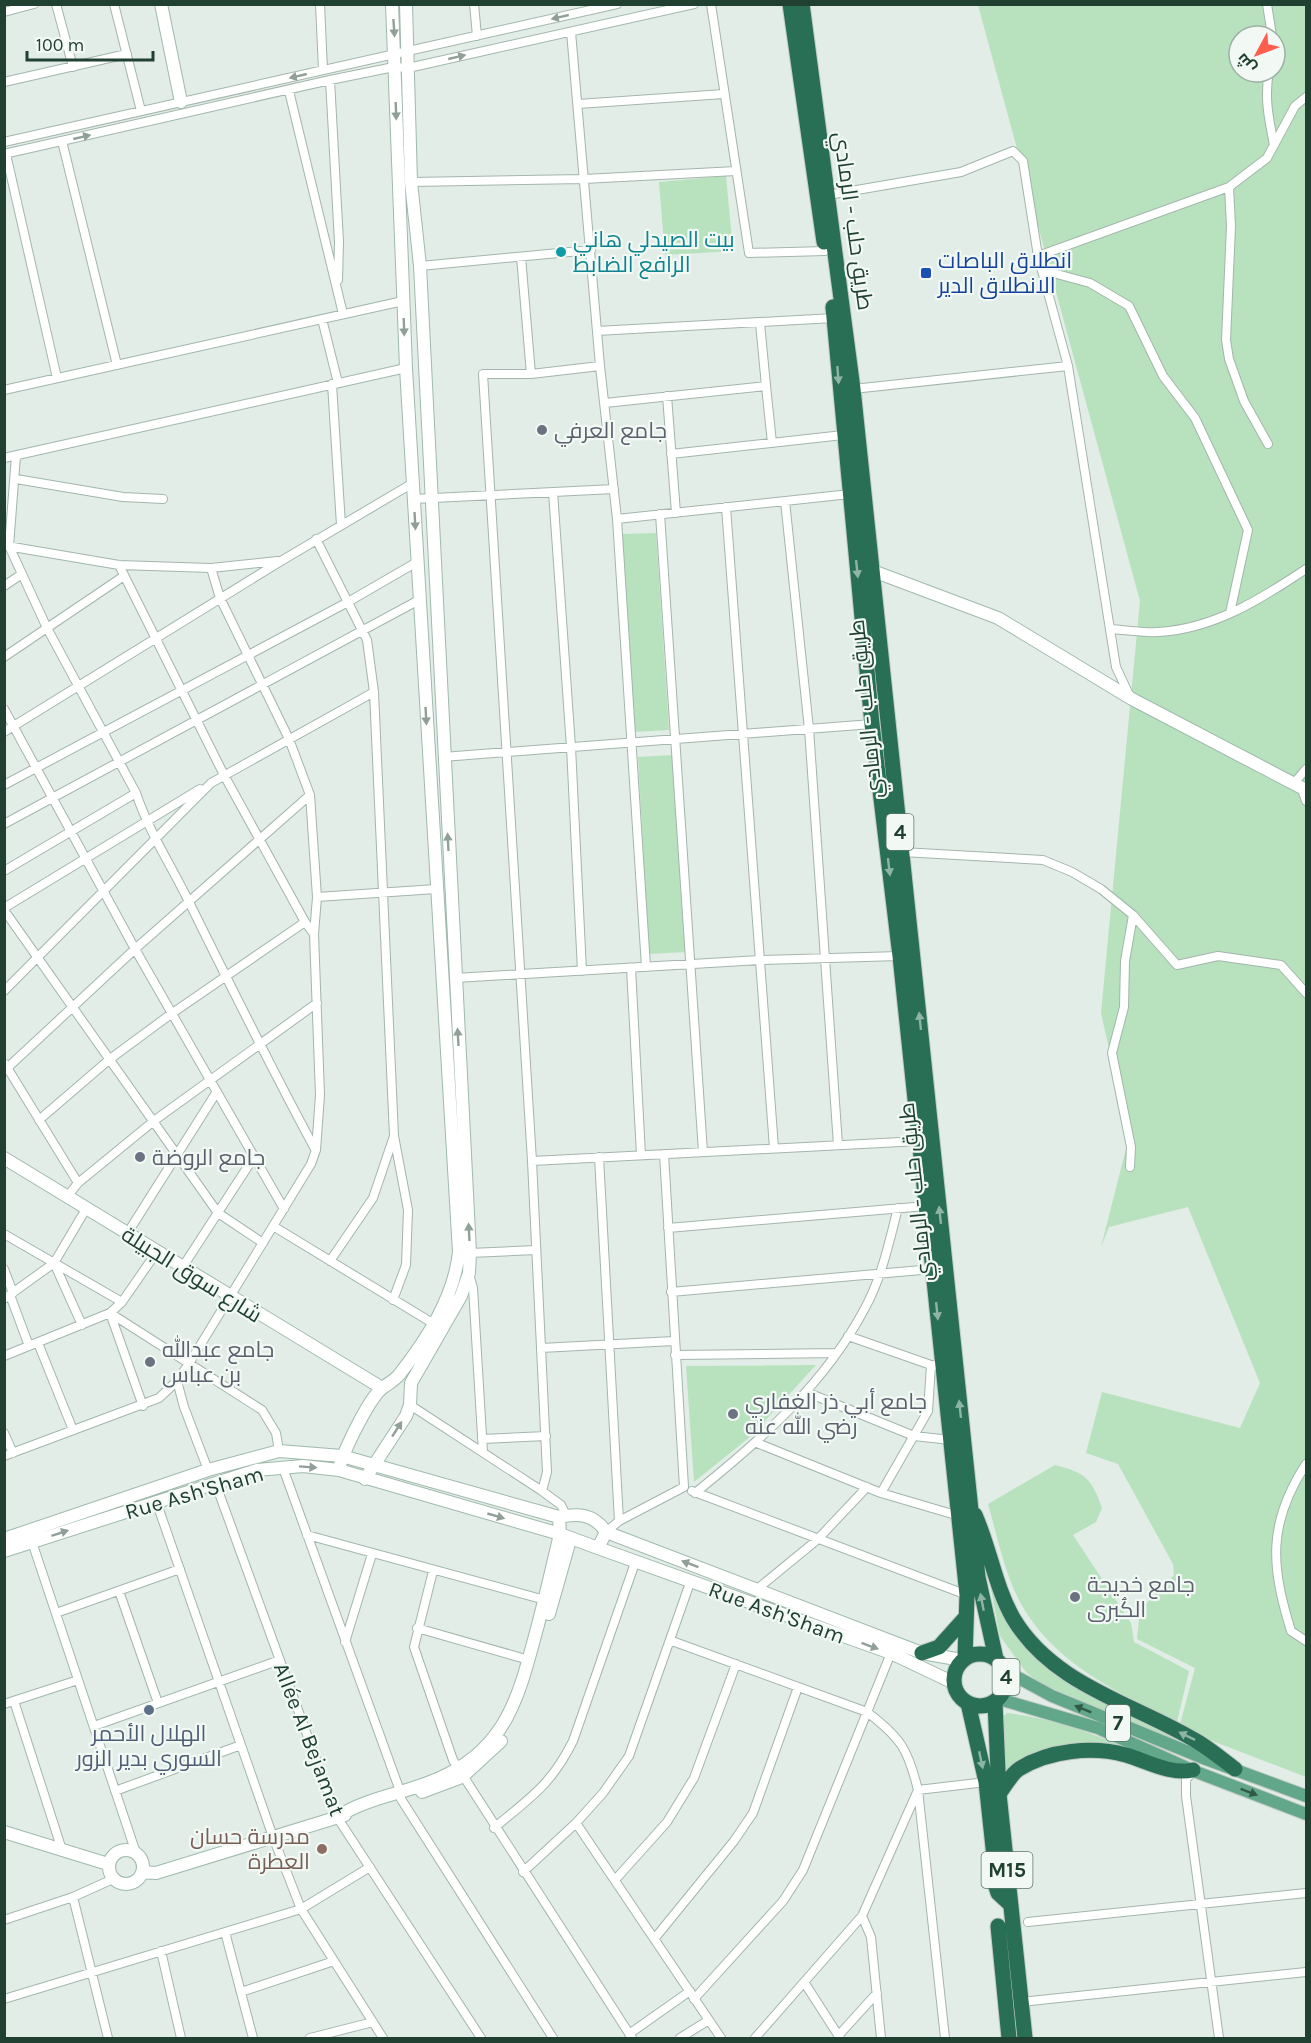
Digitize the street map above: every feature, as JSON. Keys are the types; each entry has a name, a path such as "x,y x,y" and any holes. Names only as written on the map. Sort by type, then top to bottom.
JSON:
{"highway":[{"name":"طريق حلب - الرمادي","path":"790,4 834,318 843,435 872,724 900,956 933,1269 937,1365 951,1440 967,1595 964,1659"},
{"name":"طريق حلب - الرمادي","path":"802,4 853,389 978,1577 1000,1664"},
{"path":"970,1504 985,1538 1001,1593 1014,1620 1038,1649 1066,1672 1096,1692 1198,1742 1235,1769"},
{"path":"922,1653 939,1647 966,1617"},
{"name":"4","path":"981,1654 1000,1664 1006,1685 997,1700 977,1706 968,1703 956,1691 954,1683 957,1667 964,1659 981,1654"},
{"name":"M15","path":"997,1700 994,1739 1011,1905 1009,2038"},
{"name":"M15","path":"968,1703 986,1782 995,1884 998,1893 1011,1905"},
{"path":"999,1794 1017,1770 1058,1754 1088,1751 1124,1755 1165,1768 1194,1771"},
{"name":"M15","path":"998,1926 1021,2002 1025,2038"}],"main road":[{"name":"7","path":"1000,1664 1052,1696 1306,1796"},
{"name":"7","path":"997,1700 1098,1728 1194,1771 1306,1814"}],"street":[{"path":"4,12 34,4"},
{"path":"56,4 73,67"},
{"path":"114,4 141,111"},
{"path":"161,4 181,102"},
{"path":"320,4 323,70"},
{"path":"339,1470 342,1456 386,1386 434,1324 451,1288 459,1252 412,483 392,4"},
{"path":"365,1479 409,1399 411,1383 457,1306 469,1273 470,1253 443,757 420,266 411,182 406,4"},
{"path":"474,4 477,36"},
{"path":"4,142 395,52 617,4"},
{"path":"57,378 5,154 330,80 394,67 408,68 694,4"},
{"path":"711,4 749,253 825,250"},
{"path":"1267,4 1270,24"},
{"path":"571,32 600,366 617,519 646,967"},
{"path":"4,82 127,54"},
{"path":"330,80 339,242 337,289"},
{"path":"1267,84 1267,106 1274,145"},
{"path":"289,91 343,314"},
{"path":"578,104 724,93"},
{"path":"1038,256 1229,187 1267,158 1295,106 1306,97"},
{"path":"62,141 117,365"},
{"path":"828,195 961,172 1013,151 1023,161 1038,256 1068,366 1116,667 1132,699"},
{"path":"411,182 584,179 736,171"},
{"path":"1229,187 1231,226 1226,340 1229,359 1244,401 1268,444"},
{"path":"420,266 591,250"},
{"path":"521,257 531,374"},
{"path":"1042,270 1090,283 1129,306 1163,376 1195,418 1248,530 1230,613"},
{"path":"4,390 403,301"},
{"path":"597,332 834,318"},
{"path":"322,319 335,384 341,525"},
{"path":"760,323 772,442"},
{"path":"542,1491 548,1472 532,1161 483,374 531,374 600,366"},
{"path":"853,389 1068,366"},
{"path":"4,458 406,368"},
{"path":"605,403 766,386"},
{"path":"667,396 676,513"},
{"path":"671,454 843,435"},
{"path":"16,456 16,479 7,546 47,628 80,685 136,793 146,822 157,837 259,1047 316,1150"},
{"path":"16,479 123,497 163,499"},
{"path":"4,732 316,539 412,483"},
{"path":"413,499 614,489"},
{"path":"553,492 571,747 582,971"},
{"path":"617,519 850,494"},
{"path":"785,501 809,729 838,1145"},
{"path":"726,507 774,1148"},
{"path":"660,514 677,739 703,1152"},
{"path":"316,539 367,640 374,692 394,1136 408,1210 406,1264 393,1300"},
{"path":"7,546 119,565 211,568 281,561"},
{"path":"4,785 348,602 417,562"},
{"path":"119,565 184,689 224,775 305,922 314,934"},
{"path":"4,1433 9,1455 159,1398 177,1381 190,1362 311,1164 316,1150 320,1095 314,934 317,897 310,795 290,738 220,598 211,568"},
{"path":"1111,629 1158,632 1199,625 1253,604 1306,569"},
{"path":"873,571 998,618 1132,699 1301,786"},
{"path":"4,586 22,574"},
{"path":"4,657 124,576"},
{"path":"4,824 419,600"},
{"path":"263,1243 218,1213 178,1153 4,909 86,856 224,775 374,692"},
{"path":"4,709 171,1014 284,1209"},
{"path":"443,757 872,724"},
{"path":"1306,769 1301,786 1306,801"},
{"path":"4,991 211,783"},
{"path":"4,871 136,793"},
{"path":"78,1183 5,1068 74,1008 135,949 261,841 310,795"},
{"path":"902,852 1043,860 1072,872 1101,889 1133,915 1177,964 1218,956 1281,965 1306,993"},
{"path":"317,897 436,889"},
{"path":"1130,1167 1131,1147 1112,1053 1124,1007 1125,961 1133,915"},
{"path":"39,1120 110,1059 305,922"},
{"path":"455,978 760,960 900,956"},
{"path":"631,968 641,1155"},
{"path":"67,1197 78,1183 154,1120 259,1047 317,1003"},
{"path":"127,1234 216,1093"},
{"path":"330,1261 373,1198 394,1136"},
{"path":"532,1161 920,1141"},
{"path":"664,1154 684,1487"},
{"path":"182,1268 254,1157"},
{"path":"599,1157 619,1521"},
{"name":"شارع سوق الجبيلة","path":"4,1158 229,1297 409,1399"},
{"path":"668,1228 926,1206"},
{"path":"695,1493 757,1443 806,1392 836,1353 866,1307 880,1275 898,1208"},
{"path":"9,1296 54,1263 86,1209"},
{"path":"273,1226 434,1324"},
{"path":"4,1234 122,1302"},
{"path":"470,1253 536,1250"},
{"path":"4,1356 110,1313 122,1302 156,1253"},
{"path":"54,1263 82,1325"},
{"path":"4,1269 9,1296 73,1430"},
{"path":"671,1292 933,1269"},
{"path":"469,1273 473,1288 483,1452"},
{"path":"110,1313 262,1410 276,1433 279,1451"},
{"path":"110,1313 143,1406"},
{"path":"848,1336 937,1365 928,1411 881,1492"},
{"path":"541,1348 674,1341"},
{"path":"675,1355 836,1353"},
{"path":"177,1381 184,1407 208,1470"},
{"path":"806,1392 914,1436 951,1440"},
{"path":"143,1872 156,1873 337,1817 361,1804 401,1795 435,1780 459,1773 483,1760 503,1739 522,1708 565,1537 561,1505 409,1399"},
{"path":"482,1439 546,1436"},
{"path":"757,1443 867,1487 959,1516"},
{"name":"Rue Ash'Sham","path":"4,1539 208,1470 279,1451 342,1456 562,1516 583,1514 596,1520 606,1532 756,1590 922,1653 964,1659"},
{"path":"1306,1464 1287,1498 1275,1545 1275,1574 1291,1631 1306,1641"},
{"name":"Rue Ash'Sham","path":"4,1551 257,1470 303,1466 339,1470 636,1560 891,1653 954,1683"},
{"path":"283,1468 401,1795 553,2038"},
{"name":"Allée Al Bejamat","path":"215,1482 337,1817 481,2038"},
{"path":"598,1548 606,1532 619,1521 684,1487"},
{"path":"684,1487 817,1540 967,1595"},
{"path":"756,1590 817,1540 867,1487"},
{"path":"156,1501 273,1837 301,1909 383,2038"},
{"path":"307,1535 545,1600"},
{"path":"459,1773 506,1722 520,1695 545,1600 565,1537"},
{"path":"4,1920 73,1897 113,1879 127,1884 137,1881 143,1872 142,1861 136,1853 32,1542"},
{"path":"345,1642 372,1554"},
{"path":"494,1828 547,1784 561,1765 573,1741 636,1560"},
{"path":"56,1613 180,1569"},
{"path":"433,1571 417,1628 415,1653 459,1773 630,2036 692,1995 783,1901 803,1870 891,1653"},
{"path":"524,1872 576,1823 603,1793 628,1756 672,1641 691,1580"},
{"path":"119,1591 158,1703"},
{"path":"417,1628 529,1660"},
{"path":"672,1641 867,1713 890,1730 909,1756 918,1790 945,2038"},
{"path":"94,1726 280,1660"},
{"path":"615,1880 667,1822 694,1778 736,1664"},
{"path":"4,1704 78,1680"},
{"path":"655,1938 734,1841 753,1813 798,1687"},
{"path":"14,1701 62,1850"},
{"path":"116,1791 241,1745"},
{"path":"1194,1771 1186,1779 1186,1796 1219,2038"},
{"path":"918,1790 986,1782"},
{"path":"755,2038 862,1916 918,1790"},
{"path":"576,1823 721,2038"},
{"path":"4,1832 108,1864"},
{"path":"108,1864 119,1850 136,1853"},
{"path":"108,1864 113,1879"},
{"path":"4,1999 301,1909 370,1867"},
{"path":"1028,1922 1306,1893"},
{"path":"73,1897 108,2038"},
{"path":"862,1916 871,1937 881,2038"},
{"path":"225,1932 253,2038"},
{"path":"161,1951 181,2038"},
{"path":"241,1992 334,1961"},
{"path":"1021,2002 1306,1972"},
{"path":"804,1982 839,2037 876,1993"},
{"path":"680,2038 709,2020"},
{"path":"310,2038 373,2022"}],"green space":[{"path":"978,5 1306,5 1306,1777 1179,1728 1195,1668 1137,1639 1140,1610 1174,1575 1173,1564 1118,1464 1086,1453 1102,1392 1240,1428 1260,1383 1188,1207 1109,1227 1101,1247 1129,1137 1101,1013 1140,601"},
{"path":"726,176 733,251 665,255 659,182"},
{"path":"656,533 669,730 633,732 622,534"},
{"path":"672,755 685,952 649,954 638,757"},
{"path":"816,1365 751,1436 694,1482 686,1366"},
{"path":"1055,1465 1081,1474 1090,1483 1098,1498 1102,1508 1096,1522 1073,1535 1131,1623 1134,1642 1189,1671 1177,1722 1109,1687 1067,1658 1033,1622 1019,1600 1005,1565 988,1504"},
{"path":"982,1543 1003,1609 1080,1689 1195,1749 1082,1703 1036,1680 1026,1672 1000,1636"},
{"path":"1007,1713 1065,1725 1157,1760 1108,1745 1079,1744 1053,1752 1004,1781 1003,1717"}],"place":[{"name":"بيت الصيدلي هاني الرافع الضابط","path":"561,252"},
{"name":"انطلاق الباصات الانطلاق الدير","path":"926,273"},
{"name":"جامع العرفي","path":"542,430"},
{"name":"جامع الروضة","path":"140,1157"},
{"name":"جامع عبدالله بن عباس","path":"150,1362"},
{"name":"جامع أبي ذر الغفاري رضي الله عنه","path":"733,1414"},
{"name":"جامع خديجة الكُبرى","path":"1075,1597"},
{"name":"الهلال الأحمر السوري بدير الزور","path":"149,1710"},
{"name":"مدرسة حسان العطرة","path":"322,1849"}]}
